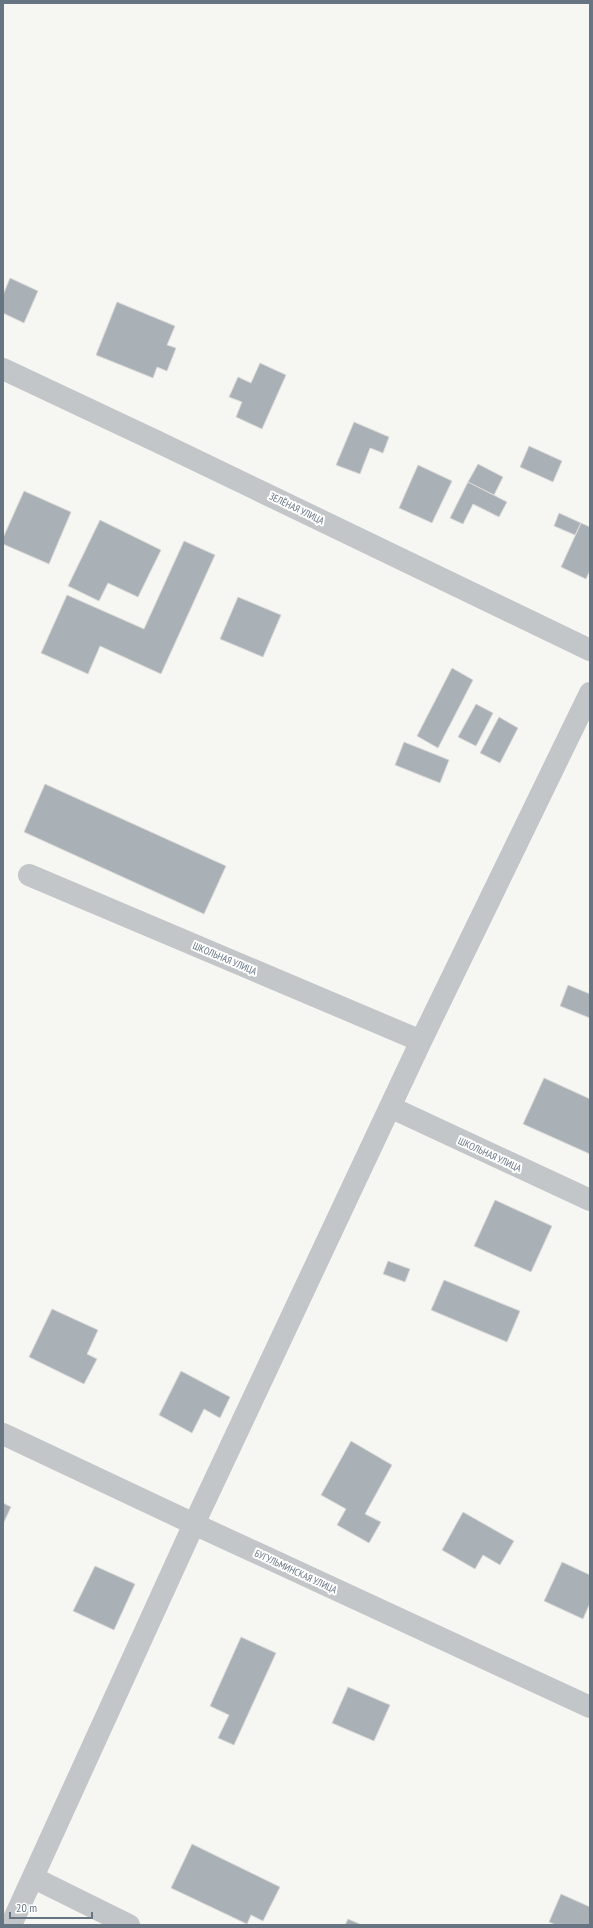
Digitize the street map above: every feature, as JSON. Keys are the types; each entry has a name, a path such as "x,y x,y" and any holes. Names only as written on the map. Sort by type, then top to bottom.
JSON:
{"street":[{"name":"ЗЕЛЁНАЯ УЛИЦА","path":"3,369 220,471 590,650"},
{"path":"11,1925 34,1878 194,1524 421,1041 590,692"},
{"name":"ШКОЛЬНАЯ УЛИЦА","path":"29,875 421,1041"},
{"name":"ШКОЛЬНАЯ УЛИЦА","path":"390,1108 590,1200"},
{"name":"БУГУЛЬМИНСКАЯ УЛИЦА","path":"3,1434 590,1707"},
{"path":"34,1878 129,1925"}],"building":[{"path":"10,278 38,291 24,323 3,313 3,295"},
{"path":"117,302 175,326 167,345 176,348 167,371 157,367 153,378 96,355"},
{"path":"260,363 286,375 262,429 236,417 242,402 229,397 238,377 251,383"},
{"path":"354,422 389,437 383,453 370,448 360,474 336,465"},
{"path":"529,446 562,461 553,482 520,467"},
{"path":"478,464 503,477 494,495 468,482"},
{"path":"418,465 452,481 432,523 399,508"},
{"path":"468,482 507,502 499,517 473,504 463,524 450,518"},
{"path":"24,491 71,512 49,564 3,544 3,538"},
{"path":"559,513 581,523 575,535 554,526"},
{"path":"100,520 161,550 138,597 108,583 99,601 68,586"},
{"path":"581,523 590,527 590,570 586,579 561,567"},
{"path":"184,541 215,555 161,674 100,646 88,674 41,653 67,595 144,629"},
{"path":"238,597 281,615 263,657 220,639"},
{"path":"452,668 473,680 438,748 417,736"},
{"path":"476,704 493,713 476,746 458,737"},
{"path":"499,717 518,728 500,763 480,753"},
{"path":"404,742 449,760 440,783 395,765"},
{"path":"45,784 226,866 204,914 24,832"},
{"path":"568,985 590,994 590,1018 560,1006"},
{"path":"544,1078 590,1099 590,1154 523,1124"},
{"path":"495,1200 552,1226 531,1272 474,1246"},
{"path":"388,1261 410,1269 405,1282 383,1274"},
{"path":"444,1280 520,1311 507,1342 431,1310"},
{"path":"52,1309 98,1330 87,1354 97,1359 84,1384 29,1357"},
{"path":"181,1371 230,1397 220,1418 204,1409 192,1433 159,1415"},
{"path":"351,1441 392,1465 365,1514 381,1522 369,1543 337,1525 346,1509 321,1495"},
{"path":"3,1503 11,1507 3,1524"},
{"path":"463,1512 514,1541 500,1565 483,1555 475,1569 442,1550"},
{"path":"562,1562 590,1575 590,1603 583,1619 544,1601"},
{"path":"95,1566 135,1584 114,1630 73,1611"},
{"path":"241,1637 276,1653 234,1745 218,1738 229,1715 210,1706"},
{"path":"348,1687 390,1705 374,1741 332,1723"},
{"path":"192,1844 280,1887 263,1921 251,1915 247,1924 171,1888"},
{"path":"561,1894 590,1907 590,1925 556,1925 549,1922"},
{"path":"348,1919 362,1925 345,1925"}]}
